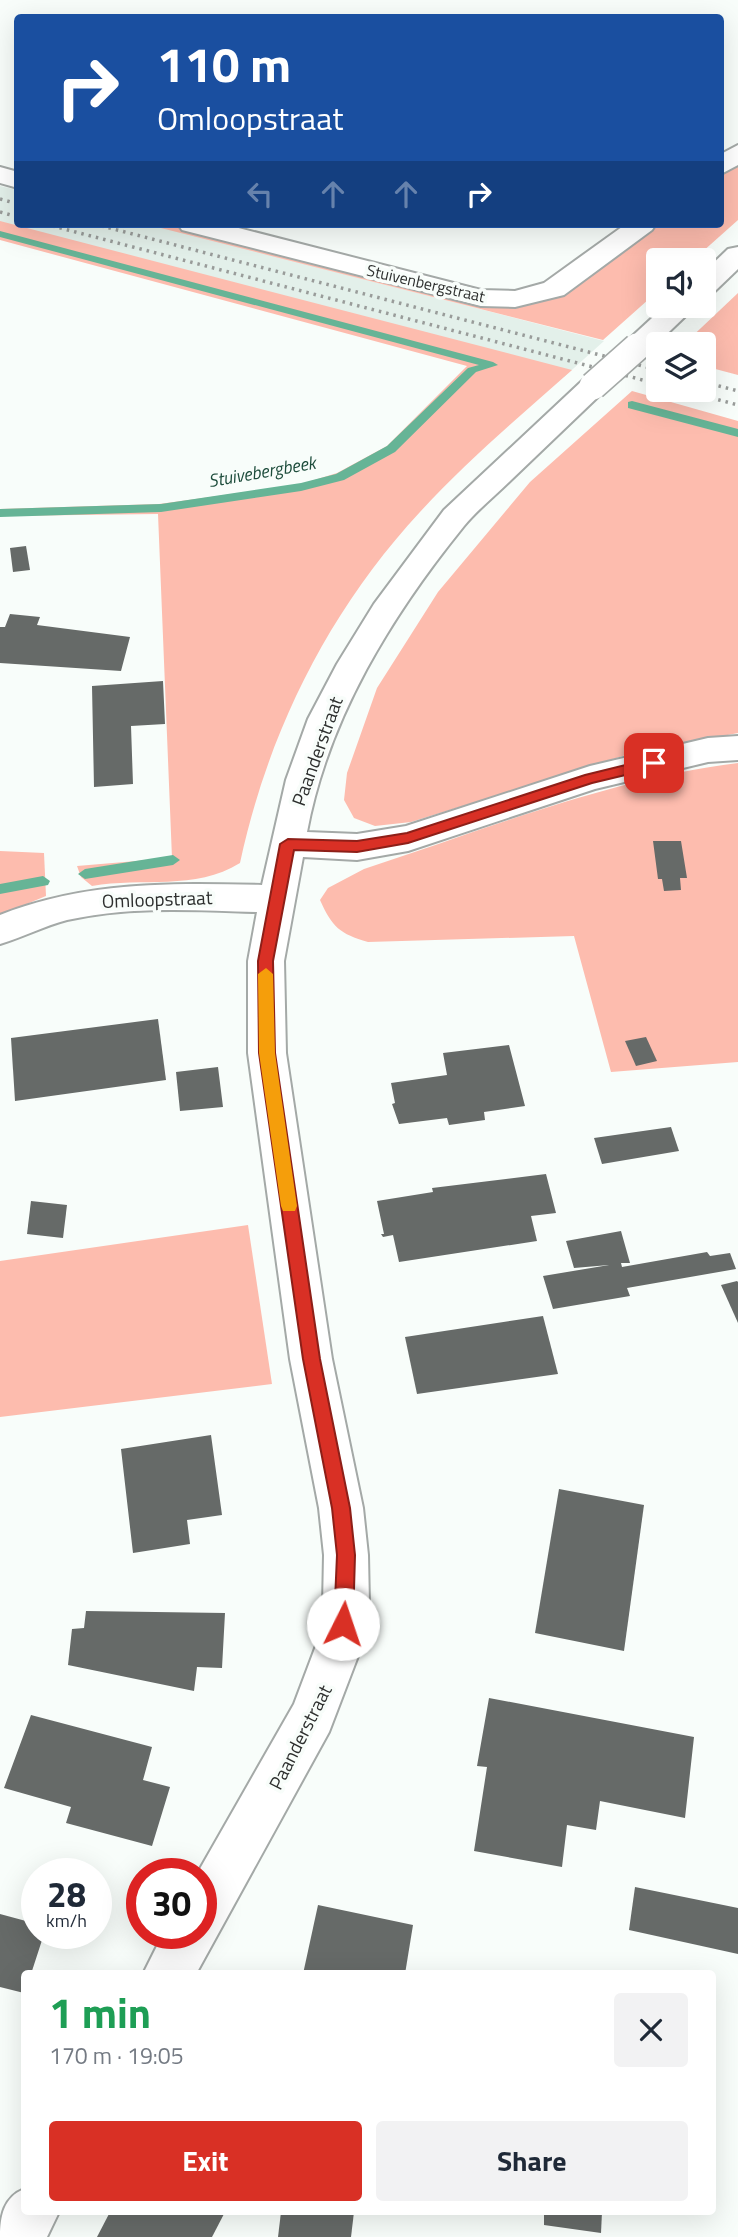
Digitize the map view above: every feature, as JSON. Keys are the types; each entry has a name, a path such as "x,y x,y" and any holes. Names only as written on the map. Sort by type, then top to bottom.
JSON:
{"street":[{"path":"724,164 738,153"},
{"name":"Stuivenbergstraat","path":"207,228 481,298 515,299 554,289 638,228"},
{"path":"716,275 738,255"},
{"name":"Paanderstraat","path":"217,1887 313,1716 341,1643 346,1605 346,1555 341,1508 311,1359 267,1053 265,961 303,780 325,719 353,664 386,611 454,517 669,318"},
{"path":"288,844 357,846 408,838 590,778 708,750 738,748"},
{"name":"Omloopstraat","path":"0,930 48,911 111,898 276,899"},
{"path":"170,1970 182,1949"},
{"path":"18,2237 30,2215"}],"shaded area":[{"path":"738,161 738,220 707,248 646,248 646,302 603,340 161,228 190,228 501,307 553,299 575,287 649,228 724,228 724,172"},
{"path":"0,186 14,189 14,228 165,228 604,341 564,377 0,228"},
{"path":"0,221 14,225 14,228 27,228 572,370 438,493 387,550 357,590 306,675 285,720 252,814 240,863 223,872 187,880 92,886 81,877 77,866 172,858 158,514 0,516 0,509 159,504 298,485 337,473 387,446 467,366 0,240"},
{"path":"738,293 738,375 716,369 716,332 697,332 712,318 716,318 716,314"},
{"path":"632,391 646,395 646,402 671,402 738,421 738,733 626,755 411,822 375,826 354,818 344,800 347,773 377,688 438,592 530,482"},
{"path":"738,763 738,1062 611,1072 574,936 368,942 350,936 338,928 320,900 328,888 364,869 502,822 642,781"},
{"path":"0,851 44,853 46,896 0,915"},
{"path":"248,1225 272,1384 0,1417 0,1261"}],"building":[{"path":"26,546 30,570 13,572 10,548"},
{"path":"10,614 40,617 37,625 130,637 121,671 0,663 0,627 5,627"},
{"path":"163,681 165,724 131,726 133,784 94,787 92,686"},
{"path":"653,841 681,841 687,878 680,878 681,890 664,891 662,879 658,879"},
{"path":"158,1019 166,1080 15,1101 11,1038"},
{"path":"646,1037 657,1061 636,1066 625,1041"},
{"path":"509,1045 525,1106 484,1112 485,1120 449,1125 447,1118 399,1124 392,1104 395,1103 391,1083 447,1075 443,1053"},
{"path":"218,1067 223,1107 180,1111 176,1072"},
{"path":"671,1127 679,1151 602,1164 594,1138"},
{"path":"546,1174 556,1213 531,1216 537,1241 399,1262 393,1235 383,1237 381,1234 384,1234 377,1201 433,1192 432,1188"},
{"path":"31,1201 67,1205 63,1238 27,1234"},
{"path":"621,1231 630,1263 621,1263 622,1267 707,1252 710,1256 730,1253 736,1269 627,1288 630,1296 553,1309 543,1276 609,1265 574,1268 566,1241"},
{"path":"738,1282 738,1323 721,1285"},
{"path":"543,1316 558,1374 417,1394 405,1337"},
{"path":"211,1435 222,1515 187,1520 190,1544 133,1553 121,1449"},
{"path":"559,1489 644,1505 624,1651 535,1633"},
{"path":"86,1611 225,1613 222,1668 197,1667 194,1691 68,1665 72,1629 84,1628"},
{"path":"489,1698 694,1737 685,1818 600,1801 596,1830 567,1825 562,1867 474,1851 487,1767 477,1766"},
{"path":"31,1715 152,1747 143,1780 170,1787 152,1846 66,1823 71,1807 4,1788"},
{"path":"635,1887 738,1908 738,1954 629,1930"},
{"path":"318,1905 413,1925 406,1970 304,1970"},
{"path":"0,1914 21,1920 21,1949 39,1949 32,1970 21,1970 21,1992 0,1987"},
{"path":"108,2215 223,2215 212,2237 97,2237"},
{"path":"281,2215 354,2215 351,2237 278,2237"},
{"path":"544,2215 602,2215 601,2233 544,2225"}],"waterway":[{"path":"0,234 489,364"},
{"name":"Stuivebergbeek","path":"0,513 161,508 301,487 340,477 391,449 472,370 492,365"},
{"name":"Stuivebergbeek","path":"632,405 738,433"},
{"path":"85,874 173,860"},
{"path":"0,889 43,881"}],"railway":[{"path":"0,199 14,203"},
{"path":"0,212 14,216"},
{"path":"60,228 646,381"},
{"path":"109,228 646,367"},
{"path":"716,385 738,391"},
{"path":"716,399 738,405"}],"slow traffic":[{"path":"266,974 267,1053 289,1206"}],"route":[{"path":"343,1624 346,1605 346,1555 341,1508 311,1359 267,1053 265,961 288,844 357,846 408,838 590,778 654,763"}]}
